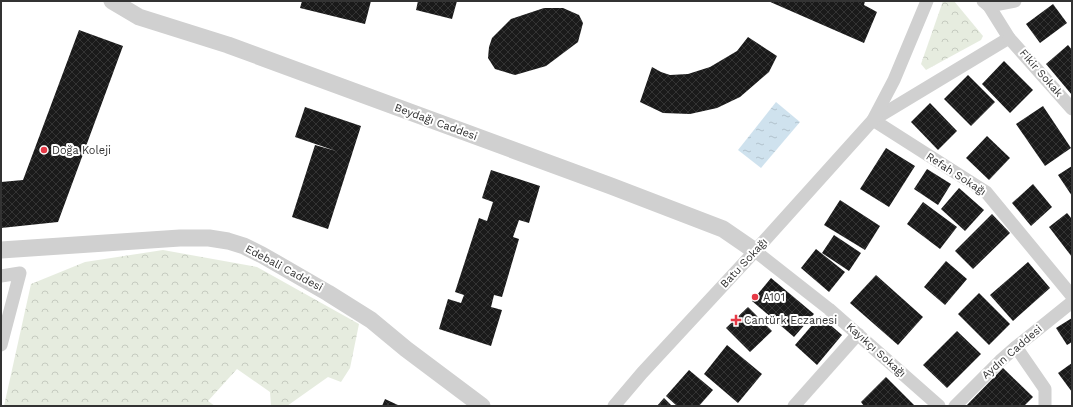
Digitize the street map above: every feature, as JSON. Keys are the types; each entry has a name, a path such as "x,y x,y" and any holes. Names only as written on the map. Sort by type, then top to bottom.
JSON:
{"street":[{"name":"Beydağı Caddesi","path":"112,1 138,17 235,48 723,228 755,251"},
{"name":"Batu Sokağı","path":"614,406 642,373 873,120 894,80 927,1"},
{"path":"1009,38 986,4 1014,1"},
{"name":"Batu Sokağı","path":"873,120 1009,38"},
{"name":"Fikir Sokak","path":"1009,38 1072,109"},
{"name":"Refah Sokağı","path":"873,120 986,192 1072,296"},
{"name":"Edebali Caddesi","path":"1,250 180,238 209,238 244,246 328,293 371,320 406,349 482,406"},
{"name":"Kayıkçı Sokağı","path":"755,251 830,309 939,406"},
{"path":"1,276 20,273 1,345"},
{"name":"Aydın Caddesi","path":"955,406 1000,361 1072,302"},
{"path":"794,406 858,334"},
{"path":"1016,347 1045,389 1045,406"}],"green space":[{"path":"943,1 954,1 983,36 981,40 926,70 921,64"},
{"path":"163,250 257,267 359,324 350,368 341,382 328,377 287,406 271,406 270,392 237,369 208,401 215,406 4,406 31,284 85,262"}],"water":[{"path":"776,102 800,122 761,168 738,150"}],"building":[{"path":"302,1 371,1 365,24 300,8"},
{"path":"418,1 457,1 452,19 416,10"},
{"path":"768,1 865,1 864,5 877,12 864,43"},
{"path":"1053,4 1067,23 1040,43 1026,24"},
{"path":"544,8 563,8 579,15 583,23 578,42 546,66 515,75 495,69 488,58 492,38 511,19"},
{"path":"79,30 123,46 58,222 1,228 1,182 23,180"},
{"path":"748,37 777,56 769,72 740,97 717,108 690,114 663,113 640,102 652,67 670,75 688,74 710,67 737,51"},
{"path":"1068,45 1072,50 1072,95 1046,64"},
{"path":"1004,61 1033,90 1010,113 982,84"},
{"path":"968,75 995,102 971,126 944,99"},
{"path":"930,103 957,131 938,150 911,122"},
{"path":"1043,106 1071,148 1045,166 1016,124"},
{"path":"305,107 361,126 328,229 292,217 315,145 336,151 295,137"},
{"path":"987,136 1010,158 989,180 966,158"},
{"path":"886,148 915,166 889,207 860,189"},
{"path":"1072,166 1072,196 1058,175"},
{"path":"927,169 951,184 938,205 914,189"},
{"path":"491,170 540,186 529,223 519,220 513,237 519,239 502,297 494,295 491,307 502,310 491,346 439,329 448,299 461,303 464,295 455,292 479,218 487,221 493,202 482,198"},
{"path":"1033,184 1052,207 1031,226 1012,203"},
{"path":"959,188 984,210 965,231 941,209"},
{"path":"840,200 880,226 865,250 824,225"},
{"path":"923,202 957,227 940,249 907,224"},
{"path":"1067,213 1072,219 1072,257 1049,227"},
{"path":"992,214 1010,233 973,269 955,251"},
{"path":"834,235 861,253 849,271 822,253"},
{"path":"816,249 845,272 829,292 801,268"},
{"path":"946,261 967,279 945,305 924,287"},
{"path":"1028,262 1050,288 1013,321 990,295"},
{"path":"876,275 923,317 898,345 850,303"},
{"path":"771,278 814,314 794,337 752,301"},
{"path":"979,293 1010,324 989,345 958,314"},
{"path":"748,307 772,331 750,352 726,328"},
{"path":"820,316 842,335 817,365 795,345"},
{"path":"1072,318 1072,342 1067,345 1056,328"},
{"path":"957,331 981,354 947,388 923,365"},
{"path":"727,345 762,374 738,403 704,374"},
{"path":"1072,363 1072,392 1058,373"},
{"path":"1003,368 1033,397 1024,406 966,406"},
{"path":"689,370 713,390 699,406 677,406 666,396"},
{"path":"886,377 915,406 864,406 861,402"},
{"path":"664,398 672,406 657,406"},
{"path":"385,399 400,406 382,406"}],"place":[{"name":"Doğa Koleji","path":"44,150"},
{"name":"A101","path":"755,297"},
{"name":"Cantürk Eczanesi","path":"736,320"}]}
